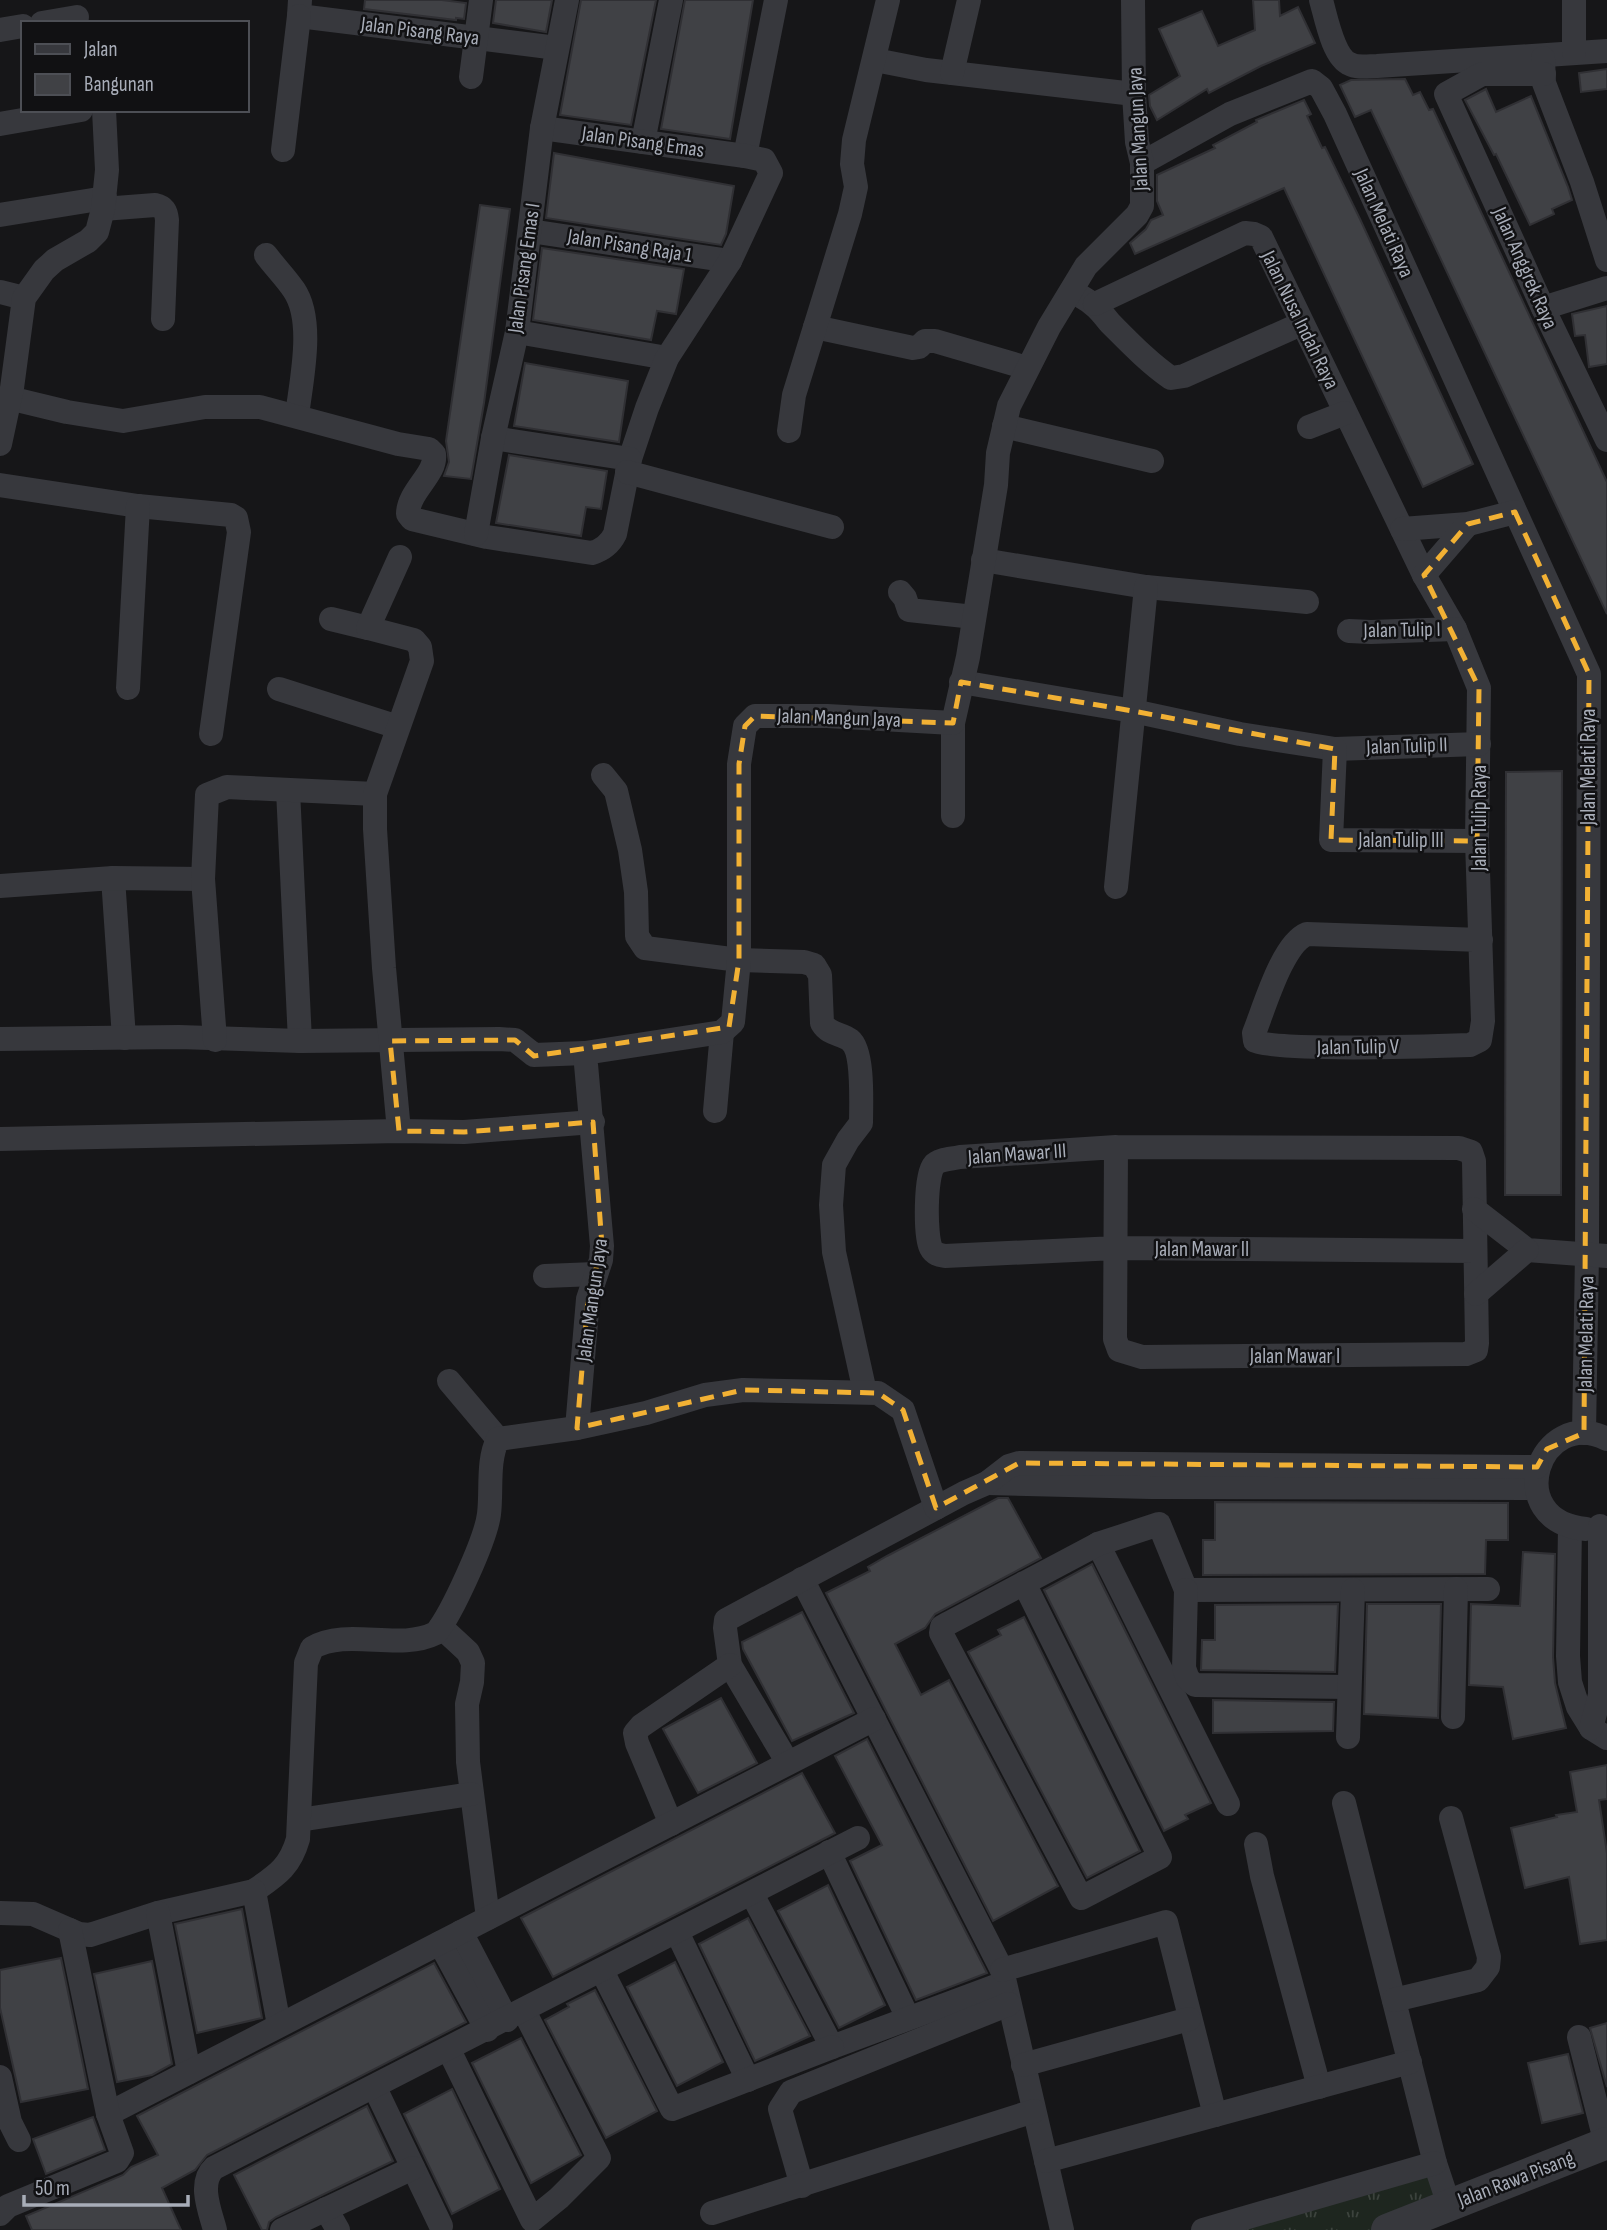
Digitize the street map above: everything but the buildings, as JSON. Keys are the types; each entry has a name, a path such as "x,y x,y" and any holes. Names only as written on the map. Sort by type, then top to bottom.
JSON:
{"street":[{"path":"471,77 481,0"},
{"name":"Jalan Pisang Emas I","path":"476,534 493,438 517,332 542,128 567,0"},
{"path":"643,142 671,0"},
{"path":"7,390 67,412 123,421 205,407 260,407 432,451 435,462 411,498 408,514 412,519 476,534 592,552 603,548 612,541 629,466 647,408 667,358 730,261 771,173 764,160 745,156 776,0"},
{"path":"789,431 794,395 850,214 856,187 852,164 854,140 888,0"},
{"path":"952,73 969,0"},
{"name":"Jalan Mangun Jaya","path":"715,1111 722,1032 733,1022 740,960 738,764 745,726 755,716 781,715 953,723 968,657 1009,406 1049,327 1086,266 1137,215 1142,206 1142,163 1137,142 1133,94 1133,0"},
{"path":"1321,0 1336,48 1341,57 1352,65 1543,64 1574,44 1607,35"},
{"path":"1574,0 1574,44"},
{"path":"283,150 299,8"},
{"name":"Jalan Pisang Raya","path":"299,8 477,38 557,48"},
{"path":"50,21 77,13"},
{"path":"0,30 21,26"},
{"path":"1574,44 1607,51"},
{"path":"875,60 952,73 1133,94"},
{"path":"1543,64 1544,83 1582,182 1607,260"},
{"name":"Jalan Anggrek Raya","path":"1543,64 1482,74 1446,94 1543,309 1596,395 1607,440"},
{"name":"Jalan Melati Raya","path":"1142,163 1230,114 1312,81 1318,85 1335,114 1515,512 1598,670 1595,1436"},
{"path":"0,124 69,112"},
{"path":"0,444 7,390 12,295 55,260 88,241 97,232 104,203 107,170 104,112"},
{"name":"Jalan Pisang Emas","path":"542,128 745,156"},
{"path":"0,215 104,203 161,206 167,220 163,318"},
{"name":"Jalan Pisang Raja 1","path":"530,231 730,261"},
{"name":"Jalan Nusa Indah Raya","path":"1095,304 1245,233 1261,237 1430,585"},
{"path":"266,256 295,291 302,310 306,338 297,416"},
{"path":"1543,309 1607,288"},
{"path":"1072,292 1095,304 1127,339 1169,376 1184,376 1301,324"},
{"path":"815,327 913,348 919,347 925,341 935,341 1027,368"},
{"path":"517,332 667,358"},
{"path":"1309,427 1345,413"},
{"path":"1004,426 1152,461"},
{"path":"493,438 629,466 832,527"},
{"path":"0,485 138,506 231,515 236,518 239,526 211,734"},
{"path":"128,688 138,506"},
{"path":"1402,528 1468,524 1515,512"},
{"path":"1430,585 1468,524"},
{"path":"368,628 400,557"},
{"path":"983,559 1146,587 1307,602"},
{"name":"Jalan Tulip Raya","path":"1430,585 1455,629 1479,688 1477,841 1482,1034 1480,1040 1470,1045"},
{"path":"1116,887 1146,587"},
{"path":"900,592 909,610 974,617"},
{"path":"331,619 414,640 422,653 422,661 376,794 375,829 381,926 399,1131"},
{"name":"Jalan Tulip I","path":"1349,631 1455,629"},
{"name":"Jalan Tulip II","path":"961,682 1335,749 1479,744"},
{"path":"279,689 398,727"},
{"path":"953,723 953,816"},
{"name":"Jalan Tulip III","path":"1335,749 1331,840 1477,841"},
{"path":"603,775 616,790 630,850 636,892 637,936 645,948 740,960 804,961 816,966 820,975 822,1023 826,1030 850,1039 859,1059 861,1123 834,1165 831,1205 834,1252 864,1392"},
{"path":"215,1040 203,879 207,795 227,787 376,794"},
{"path":"288,790 300,1041"},
{"path":"0,886 113,878 203,879"},
{"path":"113,878 124,1038"},
{"name":"Jalan Tulip V","path":"1470,1045 1289,1048 1259,1045 1255,1041 1254,1033 1285,957 1300,937 1307,934 1481,940"},
{"path":"0,1039 499,1039 515,1040 534,1055 585,1053 722,1032"},
{"name":"Jalan Mangun Jaya","path":"577,1428 588,1299 601,1260 602,1231 585,1053"},
{"path":"0,1139 464,1132 593,1122"},
{"path":"1116,1147 1116,1248"},
{"name":"Jalan Mawar III","path":"932,1250 928,1236 928,1178 932,1166 937,1163 960,1157 1116,1147"},
{"name":"Jalan Mawar I","path":"1116,1147 1460,1148 1471,1152 1474,1157 1477,1347 1472,1353 1466,1354 1142,1357 1126,1354 1116,1346 1116,1248"},
{"path":"1474,1209 1527,1250 1597,1255"},
{"name":"Jalan Mawar II","path":"932,1250 936,1255 945,1256 1116,1248 1475,1251"},
{"path":"1476,1294 1527,1250"},
{"path":"545,1276 595,1274"},
{"path":"449,1381 498,1439"},
{"path":"498,1439 577,1428 646,1413 705,1395 743,1390 878,1393 903,1410 936,1508"},
{"path":"1595,1436 1564,1437 1555,1443 1547,1449 1537,1478 1542,1505 1553,1519 1570,1527 1585,1529 1604,1524 1599,1733"},
{"path":"0,1913 33,1914 79,1934 95,1935 158,1913 254,1891 286,1867 294,1854 298,1839 306,1663 312,1648 329,1641 413,1640 429,1636 441,1627 485,1534 494,1447 498,1439"},
{"path":"788,1763 730,1665 724,1628 726,1620 987,1483 1009,1466 1019,1463 1537,1478"},
{"path":"987,1483 1152,1487 1537,1478"},
{"path":"1152,1487 1159,1524 1186,1590 1184,1668 1188,1679 1195,1685 1349,1688"},
{"path":"1024,1583 1160,1857 1081,1898 940,1631 949,1623 1024,1583 1098,1544 1159,1524"},
{"path":"1570,1527 1570,1682 1578,1707 1599,1733"},
{"path":"1098,1544 1228,1804"},
{"path":"802,1579 1005,1986 1062,2230"},
{"path":"1453,1717 1456,1589"},
{"path":"1186,1590 1488,1589"},
{"path":"1348,1737 1353,1590"},
{"path":"441,1627 468,1652 473,1663 467,1704 471,1794 488,1918"},
{"path":"671,1824 637,1744 635,1733 641,1726 730,1665"},
{"path":"108,2114 874,1719"},
{"path":"299,1820 471,1794"},
{"path":"1344,1803 1435,2163 1449,2205"},
{"path":"1394,2000 1478,1980 1488,1967 1489,1957 1451,1818"},
{"path":"214,2230 205,2185 210,2172 858,1839"},
{"path":"1256,1844 1262,1876 1319,2087"},
{"path":"829,1852 908,2018"},
{"path":"254,1891 279,2025"},
{"path":"752,1894 832,2047"},
{"path":"158,1913 189,2072"},
{"path":"602,1971 672,2109 908,2018 1005,1986 1166,1922 1215,2115"},
{"path":"0,2214 8,2206 120,2158 122,2150 108,2114 70,1930"},
{"path":"677,1932 748,2080"},
{"path":"449,2050 534,2225 599,2158 451,1937"},
{"path":"802,2186 780,2109 791,2092 1005,1986"},
{"path":"1023,2065 1189,2019"},
{"path":"1579,2037 1607,2144"},
{"path":"1046,2161 1410,2062"},
{"path":"0,2077 10,2123 19,2140"},
{"path":"375,2088 442,2226"},
{"path":"712,2213 1034,2111"},
{"name":"Jalan Rawa Pisang","path":"1387,2230 1607,2144"},
{"path":"1203,2230 1435,2163"},
{"path":"282,2230 332,2220 413,2168"}],"highlighted area":[{"path":"1515,512 1589,674 1584,1433 1547,1449 1537,1467 1019,1463 936,1508 903,1410 878,1393 743,1390 577,1428 588,1299 602,1246 593,1122 464,1132 399,1131 390,1041 515,1040 534,1056 729,1027 739,960 739,764 745,726 755,716 953,723 961,682 1133,711 1335,749 1331,840 1477,841 1479,688 1424,575 1468,524"}],"green space":[{"path":"1435,2163 1449,2205 1387,2230 1203,2230"}]}
